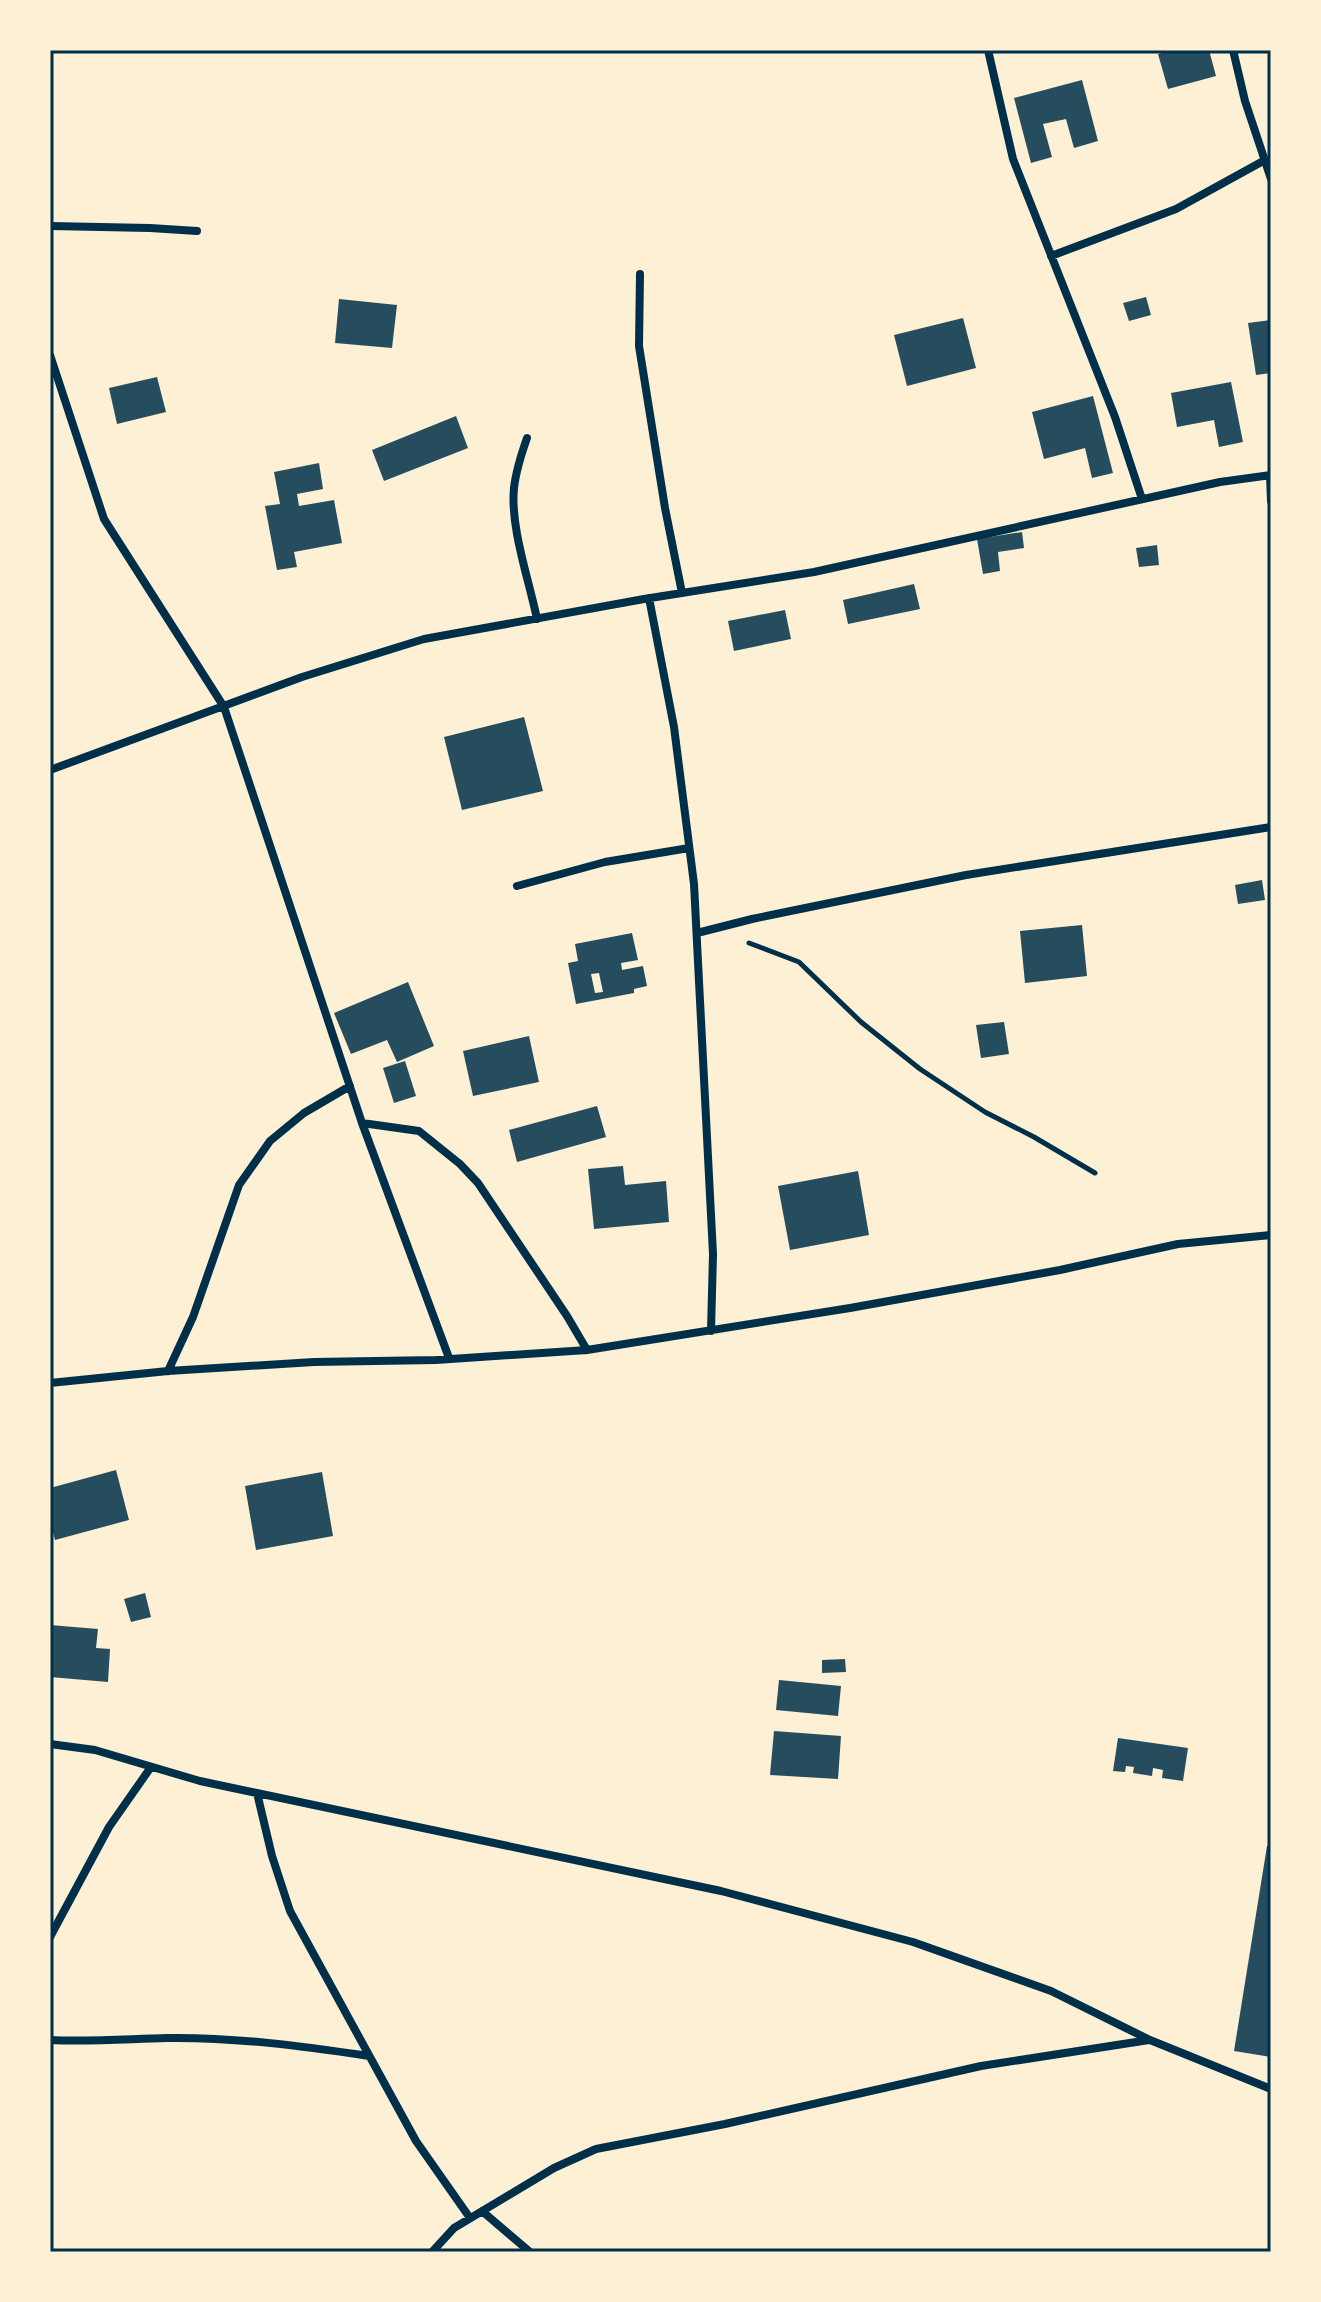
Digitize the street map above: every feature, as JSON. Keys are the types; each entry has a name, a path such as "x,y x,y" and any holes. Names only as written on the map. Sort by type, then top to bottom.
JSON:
{"street":[{"path":"988,50 1013,159 1115,417 1142,499"},
{"path":"1233,50 1245,101 1271,179"},
{"path":"1051,256 1176,209 1265,160"},
{"path":"50,226 197,231"},
{"path":"640,274 639,346 682,593"},
{"path":"50,355 104,519 224,707 362,1123 449,1358"},
{"path":"527,438 514,490 517,527 537,619"},
{"path":"50,770 302,677 424,639 814,572 1220,482 1271,475 1271,501"},
{"path":"649,598 674,727 697,933 713,1254 711,1331"},
{"path":"697,933 966,875 1271,827"},
{"path":"517,886 605,862 689,848"},
{"path":"168,1371 193,1317 239,1185 270,1141 304,1113 350,1086"},
{"path":"362,1123 419,1131 460,1164 478,1183 587,1350"},
{"path":"50,1383 168,1371 314,1362 587,1350 1060,1270 1178,1244 1271,1235"},
{"path":"50,1744 95,1750 200,1781 721,1891 913,1942 1051,1991 1150,2040 1271,2089"},
{"path":"50,1937 109,1827 151,1767"},
{"path":"257,1793 272,1856 290,1911 416,2141 470,2218"},
{"path":"50,2040 92,2042 168,2038 239,2041 369,2056"},
{"path":"432,2252 454,2228 554,2168 596,2149 981,2066 1150,2040"},
{"path":"482,2211 530,2252"}],"path":[{"path":"713,930 799,962 861,1022 920,1069 985,1112 1095,1173"}],"building":[{"path":"1173,50 1209,50 1216,76 1168,89 1158,54"},
{"path":"1082,80 1098,141 1074,148 1066,119 1043,124 1052,157 1031,163 1014,98"},
{"path":"1146,297 1151,315 1129,321 1123,303"},
{"path":"339,299 397,305 392,348 335,343"},
{"path":"963,318 976,368 907,386 894,335"},
{"path":"1271,320 1271,373 1256,375 1248,323"},
{"path":"157,377 166,412 117,424 109,388"},
{"path":"1231,382 1243,442 1219,447 1214,420 1177,427 1171,393"},
{"path":"1093,396 1113,473 1092,478 1085,448 1044,459 1032,412"},
{"path":"456,416 468,448 384,481 372,450"},
{"path":"319,463 323,489 297,494 299,506 334,500 342,543 294,552 297,567 277,570 265,506 280,504 274,472"},
{"path":"1022,532 1024,548 998,552 1000,571 983,574 977,539"},
{"path":"1157,545 1159,565 1139,567 1136,548"},
{"path":"914,584 920,609 848,624 843,600"},
{"path":"785,610 791,639 734,651 728,621"},
{"path":"524,717 543,791 462,810 444,737"},
{"path":"1262,880 1265,900 1238,904 1235,885"},
{"path":"1082,925 1087,976 1025,983 1020,931"},
{"path":"632,933 638,960 621,963 622,970 643,966 647,986 634,989 634,993 576,1004 568,963 578,961 575,944","holes":["599,973 603,992 595,993 591,974"]},
{"path":"408,982 434,1046 397,1062 387,1040 351,1054 334,1013"},
{"path":"1004,1022 1009,1054 981,1058 976,1025"},
{"path":"529,1036 539,1082 473,1096 463,1051"},
{"path":"405,1061 416,1096 394,1103 383,1068"},
{"path":"597,1106 606,1137 517,1162 509,1130"},
{"path":"623,1166 625,1185 666,1181 669,1222 594,1229 588,1169"},
{"path":"858,1171 869,1235 790,1250 778,1186"},
{"path":"116,1470 129,1520 55,1540 50,1521 50,1488"},
{"path":"322,1472 333,1536 256,1550 245,1486"},
{"path":"145,1593 151,1617 131,1622 124,1599"},
{"path":"50,1625 98,1629 96,1648 110,1649 108,1682 50,1677"},
{"path":"845,1659 846,1672 822,1673 822,1660"},
{"path":"779,1680 841,1686 838,1716 776,1710"},
{"path":"774,1731 841,1736 838,1779 770,1775"},
{"path":"1118,1738 1188,1748 1183,1781 1162,1778 1163,1770 1153,1768 1152,1776 1133,1773 1134,1767 1126,1766 1125,1772 1113,1771"},
{"path":"1267,1846 1271,1846 1271,2057 1234,2051"}]}
